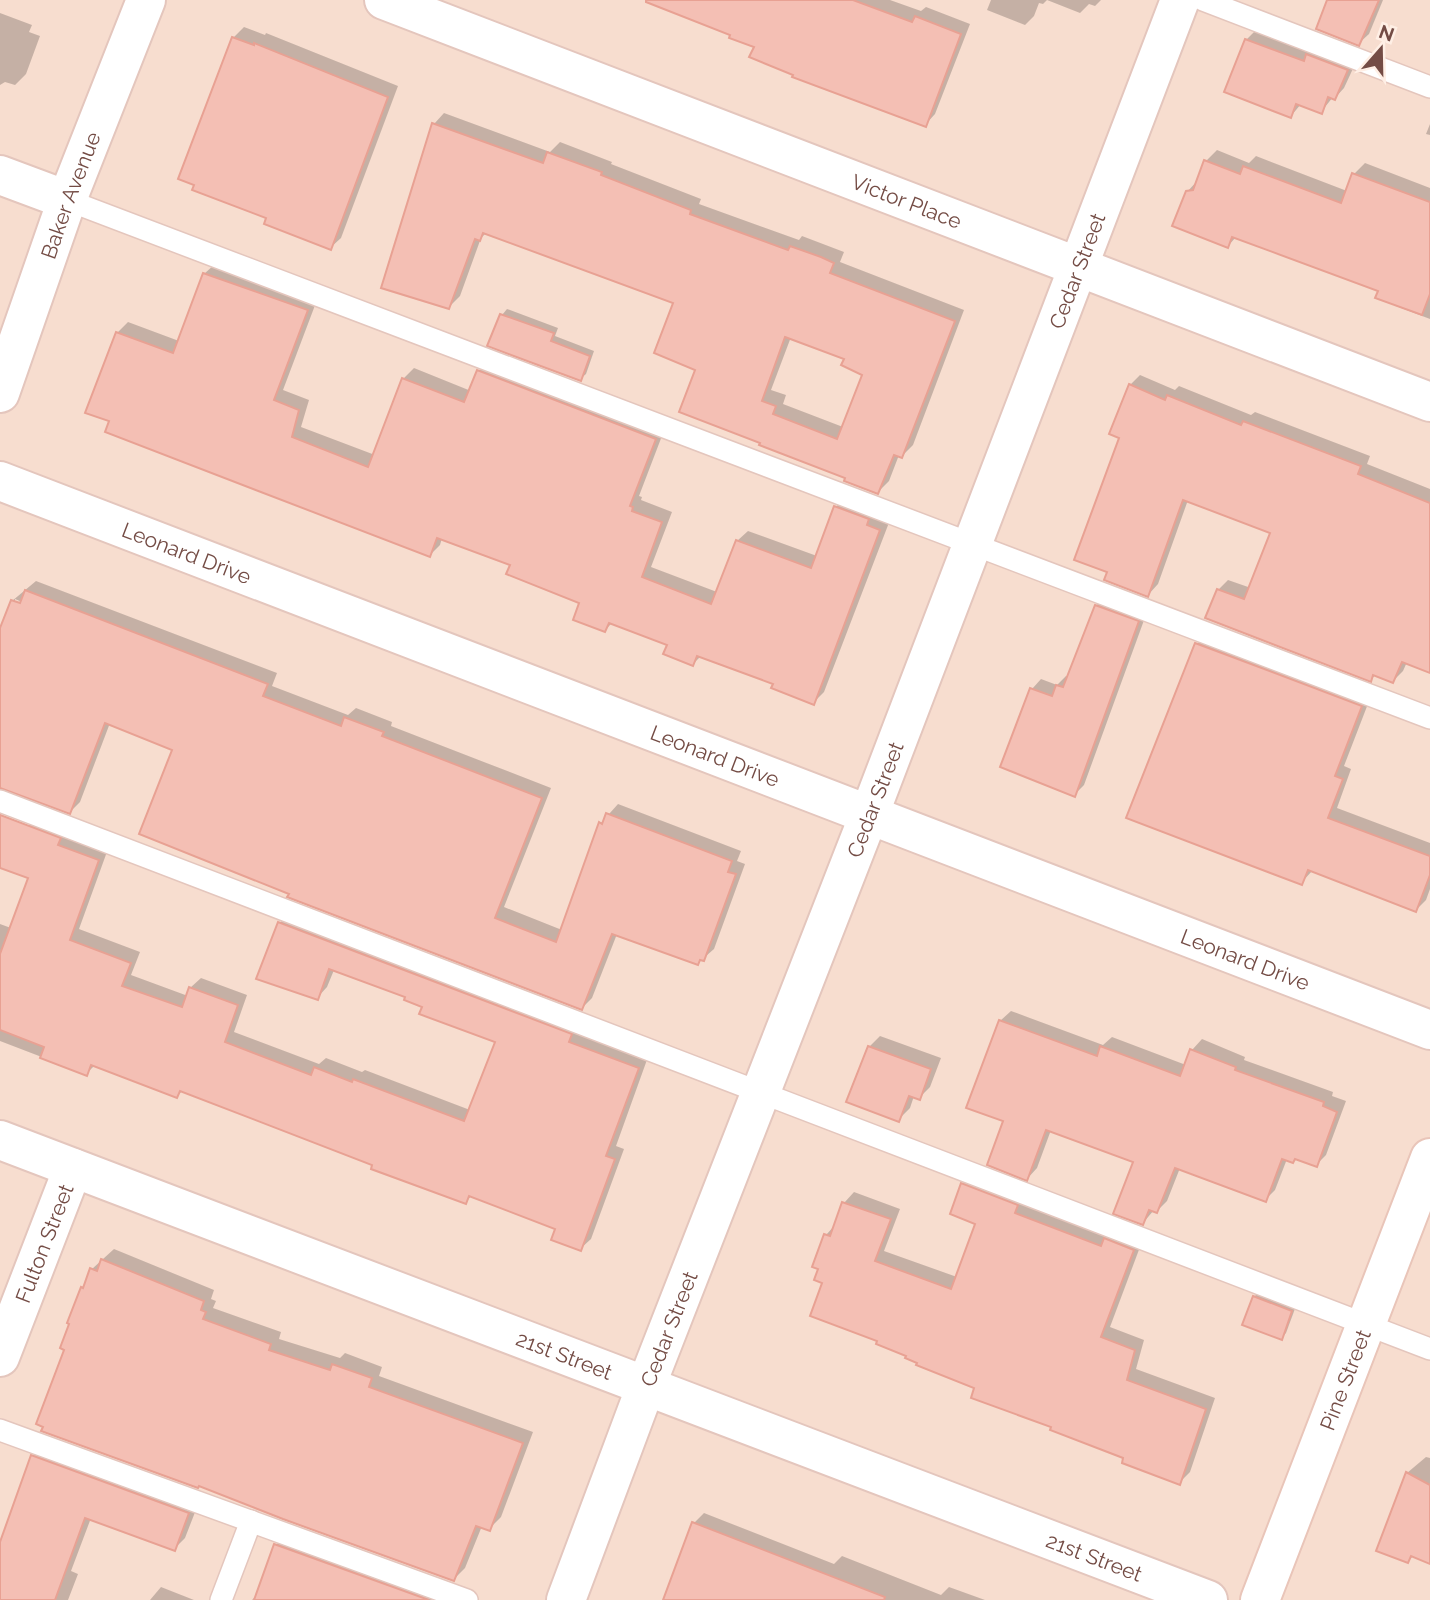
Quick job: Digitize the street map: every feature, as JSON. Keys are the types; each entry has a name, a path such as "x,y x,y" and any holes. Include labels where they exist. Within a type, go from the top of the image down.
{"street":[{"name":"Baker Avenue","path":"0,393 66,200 146,0"},
{"name":"Victor Place","path":"384,0 1430,402"},
{"name":"Cedar Street","path":"566,1600 1180,0"},
{"path":"0,175 66,200"},
{"name":"Leonard Drive","path":"0,481 1430,1030"},
{"name":"21st Street","path":"0,1140 1208,1600"},
{"name":"Pine Street","path":"1260,1600 1430,1158"},
{"name":"Fulton Street","path":"0,1357 73,1168"}],"lane":[{"path":"1203,0 1430,87"},
{"path":"66,200 1430,718"},
{"path":"0,801 1430,1349"},
{"path":"0,1430 467,1600"},
{"path":"221,1600 251,1521"}],"shaded area":[{"path":"0,0 1430,0 1430,1600 0,1600"}],"building":[{"path":"646,0 853,0 912,22 915,16 961,34 926,127 792,77 793,75 749,57 754,47"},
{"path":"1327,0 1379,0 1359,46 1316,29"},
{"path":"232,37 254,43 388,97 331,250 264,224 266,218 192,190 194,185 178,179"},
{"path":"1245,39 1304,61 1306,54 1348,70 1335,100 1328,97 1322,114 1296,104 1291,118 1224,92"},
{"path":"432,123 543,163 547,152 602,172 601,175 691,210 690,214 788,250 790,246 821,257 834,263 830,273 955,321 902,458 894,455 878,494 844,481 845,478 679,412 695,370 654,353 673,303 483,233 480,241 475,239 449,309 381,288","holes":["785,337 844,359 841,365 862,375 837,439 773,414 776,406 762,401"]},
{"path":"1204,160 1240,174 1243,166 1341,203 1352,173 1430,202 1430,294 1422,315 1375,298 1378,291 1232,237 1228,248 1172,226 1186,191 1193,190"},
{"path":"203,273 308,310 274,400 299,410 292,437 368,467 402,378 464,402 477,370 656,439 630,506 633,507 632,511 662,522 642,577 711,604 736,540 811,568 834,506 869,519 867,525 880,530 814,705 771,688 773,684 697,656 693,666 663,654 667,645 609,623 605,632 573,620 579,603 506,574 510,565 437,538 430,557 105,432 109,421 85,413 116,332 173,353"},
{"path":"500,314 554,333 551,341 590,356 581,381 487,346"},
{"path":"1129,384 1165,400 1167,395 1241,425 1243,421 1361,466 1358,474 1430,503 1430,673 1402,662 1393,683 1373,675 1371,682 1205,618 1217,589 1244,599 1270,533 1183,500 1148,597 1104,580 1107,572 1074,560 1119,438 1109,434"},
{"path":"25,590 268,684 263,696 341,726 344,717 384,732 382,736 542,798 495,918 556,942 599,822 602,824 606,813 732,861 728,872 736,874 704,961 700,960 698,965 612,934 582,1010 287,897 289,894 139,834 172,750 105,723 70,814 0,788 0,628 11,600 20,603"},
{"path":"1095,605 1139,621 1075,797 1000,767 1030,688 1052,696 1056,685 1063,687"},
{"path":"1195,643 1362,706 1335,776 1343,779 1328,818 1430,856 1430,875 1416,912 1308,870 1302,885 1126,818"},
{"path":"0,815 61,838 58,845 99,860 70,940 131,963 122,986 182,1007 189,987 238,1005 225,1042 311,1075 314,1067 352,1082 353,1079 464,1121 495,1042 419,1014 422,1007 404,1000 405,997 329,969 318,1000 256,979 278,922 572,1034 569,1042 639,1068 606,1156 615,1159 581,1251 551,1240 555,1229 469,1196 466,1204 371,1169 372,1165 180,1091 177,1098 91,1065 87,1076 40,1058 44,1047 0,1030 0,954 28,878 0,868"},
{"path":"999,1020 1097,1056 1100,1046 1180,1076 1190,1049 1236,1067 1235,1070 1324,1102 1323,1106 1337,1112 1317,1167 1295,1159 1293,1163 1282,1159 1266,1202 1175,1168 1157,1213 1149,1210 1143,1225 1113,1214 1133,1162 1046,1130 1027,1181 987,1165 1003,1121 966,1108"},
{"path":"868,1046 931,1069 920,1100 909,1096 899,1122 846,1102"},
{"path":"961,1183 1018,1205 1015,1213 1101,1246 1104,1238 1134,1250 1101,1337 1135,1350 1127,1380 1206,1409 1180,1485 1122,1463 1123,1458 1050,1430 1051,1427 971,1398 974,1388 916,1365 917,1363 905,1358 906,1356 876,1344 877,1341 810,1316 822,1283 814,1280 818,1269 812,1267 824,1234 830,1236 842,1202 891,1219 875,1261 951,1289 975,1224 950,1214"},
{"path":"101,1259 204,1301 201,1310 206,1312 203,1319 271,1344 269,1350 330,1370 332,1364 372,1378 369,1387 523,1443 490,1531 476,1526 454,1581 199,1486 198,1488 41,1431 43,1427 36,1424 64,1350 60,1348 69,1324 67,1323 90,1268 97,1271"},
{"path":"1253,1296 1292,1311 1282,1340 1242,1325"},
{"path":"31,1455 189,1513 175,1551 85,1518 55,1600 0,1600 0,1542"},
{"path":"1406,1472 1430,1485 1430,1564 1411,1556 1408,1563 1376,1551"},
{"path":"692,1522 885,1597 884,1600 663,1600"},
{"path":"274,1544 429,1600 254,1600"}]}
